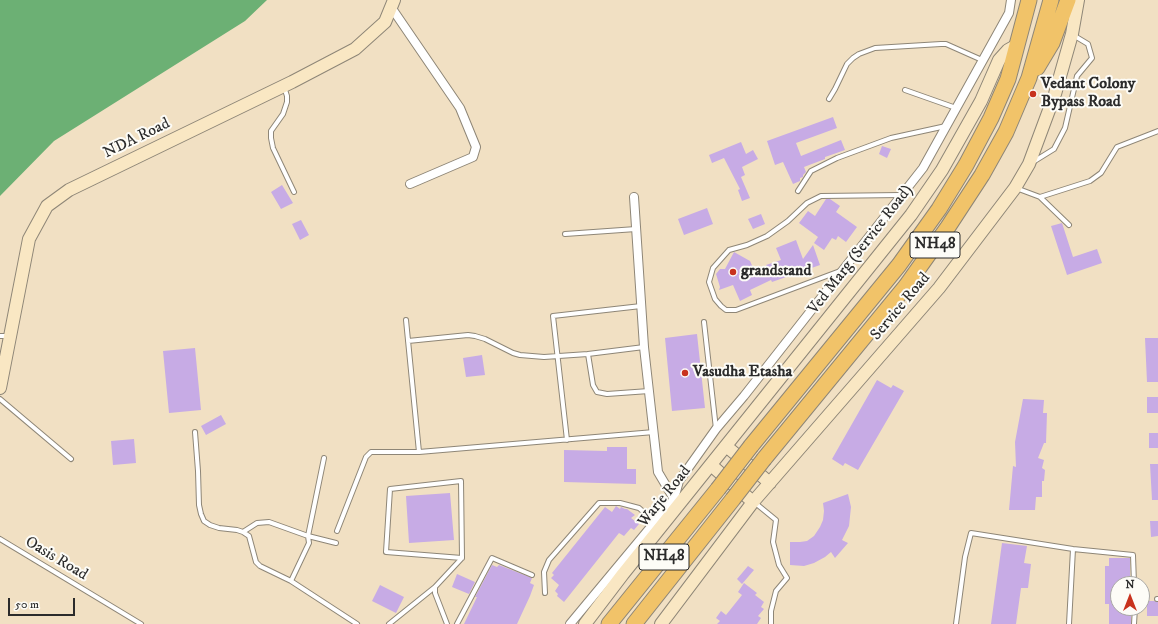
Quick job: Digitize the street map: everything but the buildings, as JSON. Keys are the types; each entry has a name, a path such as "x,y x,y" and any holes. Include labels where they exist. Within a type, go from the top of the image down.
{"highway":[{"name":"NH48","path":"609,624 751,446 899,265 939,209 966,165 991,118 1008,79 1029,0"},
{"name":"NH48","path":"634,624 764,459 906,286 948,227 982,175 1006,132 1029,78 1051,0"},
{"path":"1029,78 1052,43 1068,0"}],"street":[{"path":"570,624 655,522 676,504 679,481 716,429 744,396 923,168 1009,13 1011,0"},
{"name":"Service Road","path":"753,502 939,288 1015,188 1029,164 1054,94 1072,34 1078,0"},
{"path":"393,4 460,108 476,147 473,157 410,184"},
{"name":"NDA Road","path":"0,388 5,336 29,239 47,206 69,190 283,87 355,49 385,22 393,4"},
{"name":"Ved Marg (Service Road)","path":"711,465 911,215 942,170 981,101 999,60 1008,50 1017,45"},
{"path":"634,197 644,347 658,472 676,504"},
{"path":"726,446 770,483"},
{"path":"661,624 753,502 711,465"},
{"name":"Warje Road","path":"585,624 676,504 711,465"}],"lane":[{"path":"1029,164 1054,149 1065,128 1077,76 1092,58 1088,44 1072,34"},
{"path":"829,99 838,85 847,64 852,58 875,48 946,44 982,60"},
{"path":"283,87 287,96 287,102 283,114 271,131 270,138 273,148 294,192"},
{"path":"905,90 957,108"},
{"path":"798,191 811,171 837,158 891,138 946,126"},
{"path":"1040,197 1090,181 1101,173 1117,147 1158,131"},
{"path":"1015,188 1040,197 1069,225"},
{"path":"842,270 736,310 726,310 721,306 715,299 709,282 714,268 729,250 747,245 767,236 788,221 807,203 821,196 901,195"},
{"path":"565,234 636,229"},
{"path":"567,440 553,316 641,306"},
{"path":"406,320 419,452"},
{"path":"704,322 716,429"},
{"path":"408,341 468,335 484,338 520,356 588,354 644,347"},
{"path":"588,354 593,385 597,392 607,394 649,391"},
{"path":"0,399 71,459"},
{"path":"195,432 201,514 204,520 210,525 219,528 237,530 249,536 254,556 258,564 291,581 356,624"},
{"path":"337,531 366,457 371,452 419,452 654,432"},
{"path":"291,581 309,543 308,536 324,458"},
{"path":"389,624 435,587 462,558 461,481 390,489 386,552 462,558"},
{"path":"753,502 776,520 773,542 778,564 787,578 776,591 771,611 771,624"},
{"path":"545,593 544,572 549,560 600,504 620,503 640,508 655,522"},
{"path":"243,532 257,523 269,522 308,536 336,543"},
{"path":"956,624 965,557 971,533 1072,549 1133,555 1134,576"},
{"name":"Oasis Road","path":"0,539 140,624"},
{"path":"1069,624 1072,549"},
{"path":"457,624 492,558 532,575"},
{"path":"435,587 435,593 447,624"}],"green space":[{"path":"0,0 267,0 245,21 54,141 0,196"}],"place":[{"name":"Vedant Colony Bypass Road","path":"1033,94"},
{"name":"grandstand","path":"733,272"},
{"name":"Vasudha Etasha","path":"685,373"}]}
